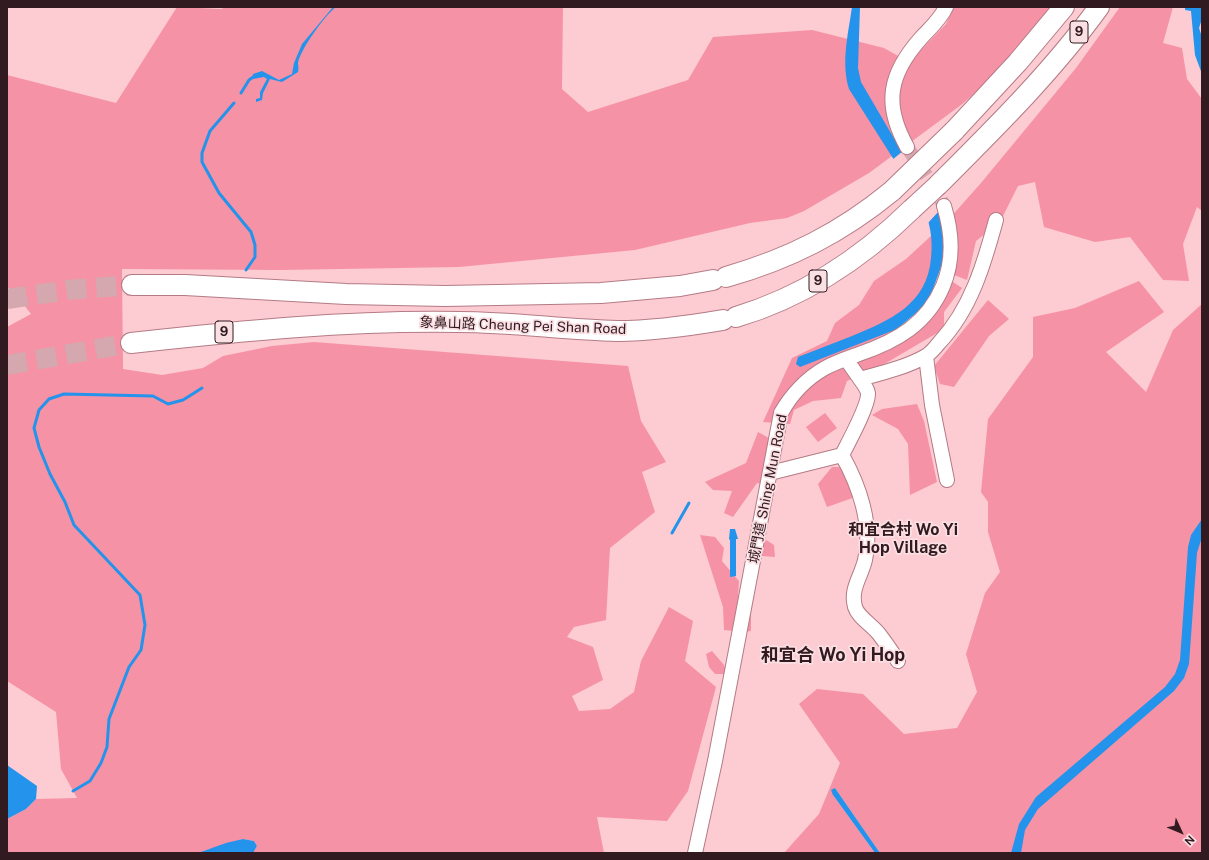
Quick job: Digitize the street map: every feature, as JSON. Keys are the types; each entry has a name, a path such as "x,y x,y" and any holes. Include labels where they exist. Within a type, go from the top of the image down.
{"highway":[{"name":"象鼻山路 Cheung Pei Shan Road","path":"132,285 185,285 346,294 445,296 601,293 674,287 719,279 765,265 790,255 842,228 875,205 897,186 954,130 1013,68 1064,7"},
{"name":"象鼻山路 Cheung Pei Shan Road","path":"131,343 229,332 363,322 496,322 619,331 690,326 729,318 770,305 809,286 864,251 891,229 972,151 1059,57 1099,7"}],"street":[{"path":"907,147 899,132 893,113 892,94 896,76 907,54 938,20 946,7"},
{"name":"城門道 Shing Mun Road","path":"695,853 715,761 781,413 792,396 816,374 846,359 880,347 901,336 924,317 936,301 944,282 951,253 950,234 944,206"},
{"path":"860,379 888,371 926,356 945,337 967,303 980,272 996,220"},
{"path":"926,356 932,405 947,480"},
{"path":"770,474 842,455 868,397 866,388 846,359"},
{"path":"842,455 858,489 866,524 866,558 853,591 855,607 879,633 898,661"}],"shaded area":[{"path":"177,7 221,9 226,7 563,7 562,89 588,112 688,80 713,37 812,30 884,48 909,62 946,24 954,7 1052,7 983,86 961,105 869,173 804,211 787,218 750,223 635,250 459,267 280,270 122,269 123,369 162,375 203,368 223,356 272,346 314,342 628,366 641,421 666,462 642,472 655,512 610,548 606,620 574,627 567,637 593,647 603,680 572,696 579,711 610,709 634,692 641,661 669,607 693,621 685,661 716,687 688,791 667,821 597,817 604,853 253,853 257,846 254,841 243,839 198,853 7,853 7,819 26,809 36,799 77,798 61,769 56,712 7,681 7,327 31,314 14,292 7,287 7,75 116,103"},
{"path":"1120,7 1173,7 1163,43 1182,48 1187,79 1202,99 1202,211 1197,207 1183,244 1189,281 1163,280 1130,237 1095,242 1044,227 1035,182 1018,186 1000,222 976,241 967,280 954,275 940,262 916,312 887,336 839,353 843,369 901,344 950,280 962,288 944,312 944,329 886,363 847,381 841,398 813,401 794,410 790,424 763,422 792,358 827,341 835,323 859,305 874,281 906,259 932,235 933,237 981,183 1076,68"},
{"path":"1139,281 1164,312 1106,352 1146,392 1173,330 1202,304 1202,853 880,853 835,788 833,795 875,853 784,853 819,814 840,763 799,704 817,689 863,694 904,734 957,728 977,692 966,654 985,593 1000,572 988,532 988,502 981,492 988,419 1033,357 1033,317 1075,308"},
{"path":"988,300 1009,319 989,336 954,387 940,384 934,366"},
{"path":"917,404 924,421 937,482 910,495 908,444 898,429 872,415 882,409"},
{"path":"825,413 837,428 818,442 806,427"},
{"path":"758,432 774,441 763,484 757,483 733,517 724,513 732,491 713,490 705,482 746,463"},
{"path":"832,467 856,467 861,495 827,507 818,484"},
{"path":"700,535 715,537 724,548 722,561 739,581 737,613 751,614 751,631 744,632 724,630 723,607"},
{"path":"766,540 774,545 775,557 762,556 750,547"},
{"path":"712,651 724,665 727,674 715,674 709,667 706,654"}],"water":[{"path":"333,7 336,7 320,25 303,50 298,63 298,72 282,82 270,79 263,93 262,100 256,102 256,99 260,98 260,92 267,79 264,77 253,79 253,74 262,71 279,80 292,74 294,63 302,44"},
{"path":"852,7 860,7 858,68 861,82 902,152 932,197 942,224 944,248 942,264 932,292 922,308 897,329 800,367 796,364 798,357 880,324 904,309 922,288 928,274 931,258 932,244 930,230 922,204 849,89 845,59"},
{"path":"1185,7 1202,7 1202,19 1199,28 1202,37 1202,74 1195,55 1191,11 1185,10"},
{"path":"1202,519 1202,537 1197,553 1189,664 1184,678 1174,691 1038,809 1025,830 1021,853 1011,853 1019,824 1036,797 1165,687 1175,674 1180,660 1188,547 1191,535"},
{"path":"730,529 735,529 738,539 736,539 736,576 730,577 729,539"},
{"path":"7,765 37,786 36,799 26,809 7,819"},
{"path":"835,788 880,853 875,853 833,795 831,790"},
{"path":"243,839 254,841 257,846 253,853 198,853 226,843"}],"pier":[{"path":"903,151 933,196 939,211 928,223 921,205 892,160"}],"waterway":[{"path":"241,93 249,80 256,75"},
{"path":"234,103 210,131 202,153 202,162 219,193 251,232 255,245 255,257 246,270"},
{"path":"73,791 90,781 101,763 107,747 109,719 129,667 141,650 145,625 140,595 74,525 65,502 50,474 39,447 34,428 39,410 49,399 64,394 153,396 168,404 183,400 202,388"},
{"path":"672,533 689,503"}],"tunnel":[{"path":"907,147 936,190 944,206"},
{"path":"7,299 67,290 132,285"},
{"path":"7,365 131,343"}],"district":[{"name":"和宜合村 Wo Yi Hop Village","path":"903,539"},
{"name":"和宜合 Wo Yi Hop","path":"833,655"}]}
